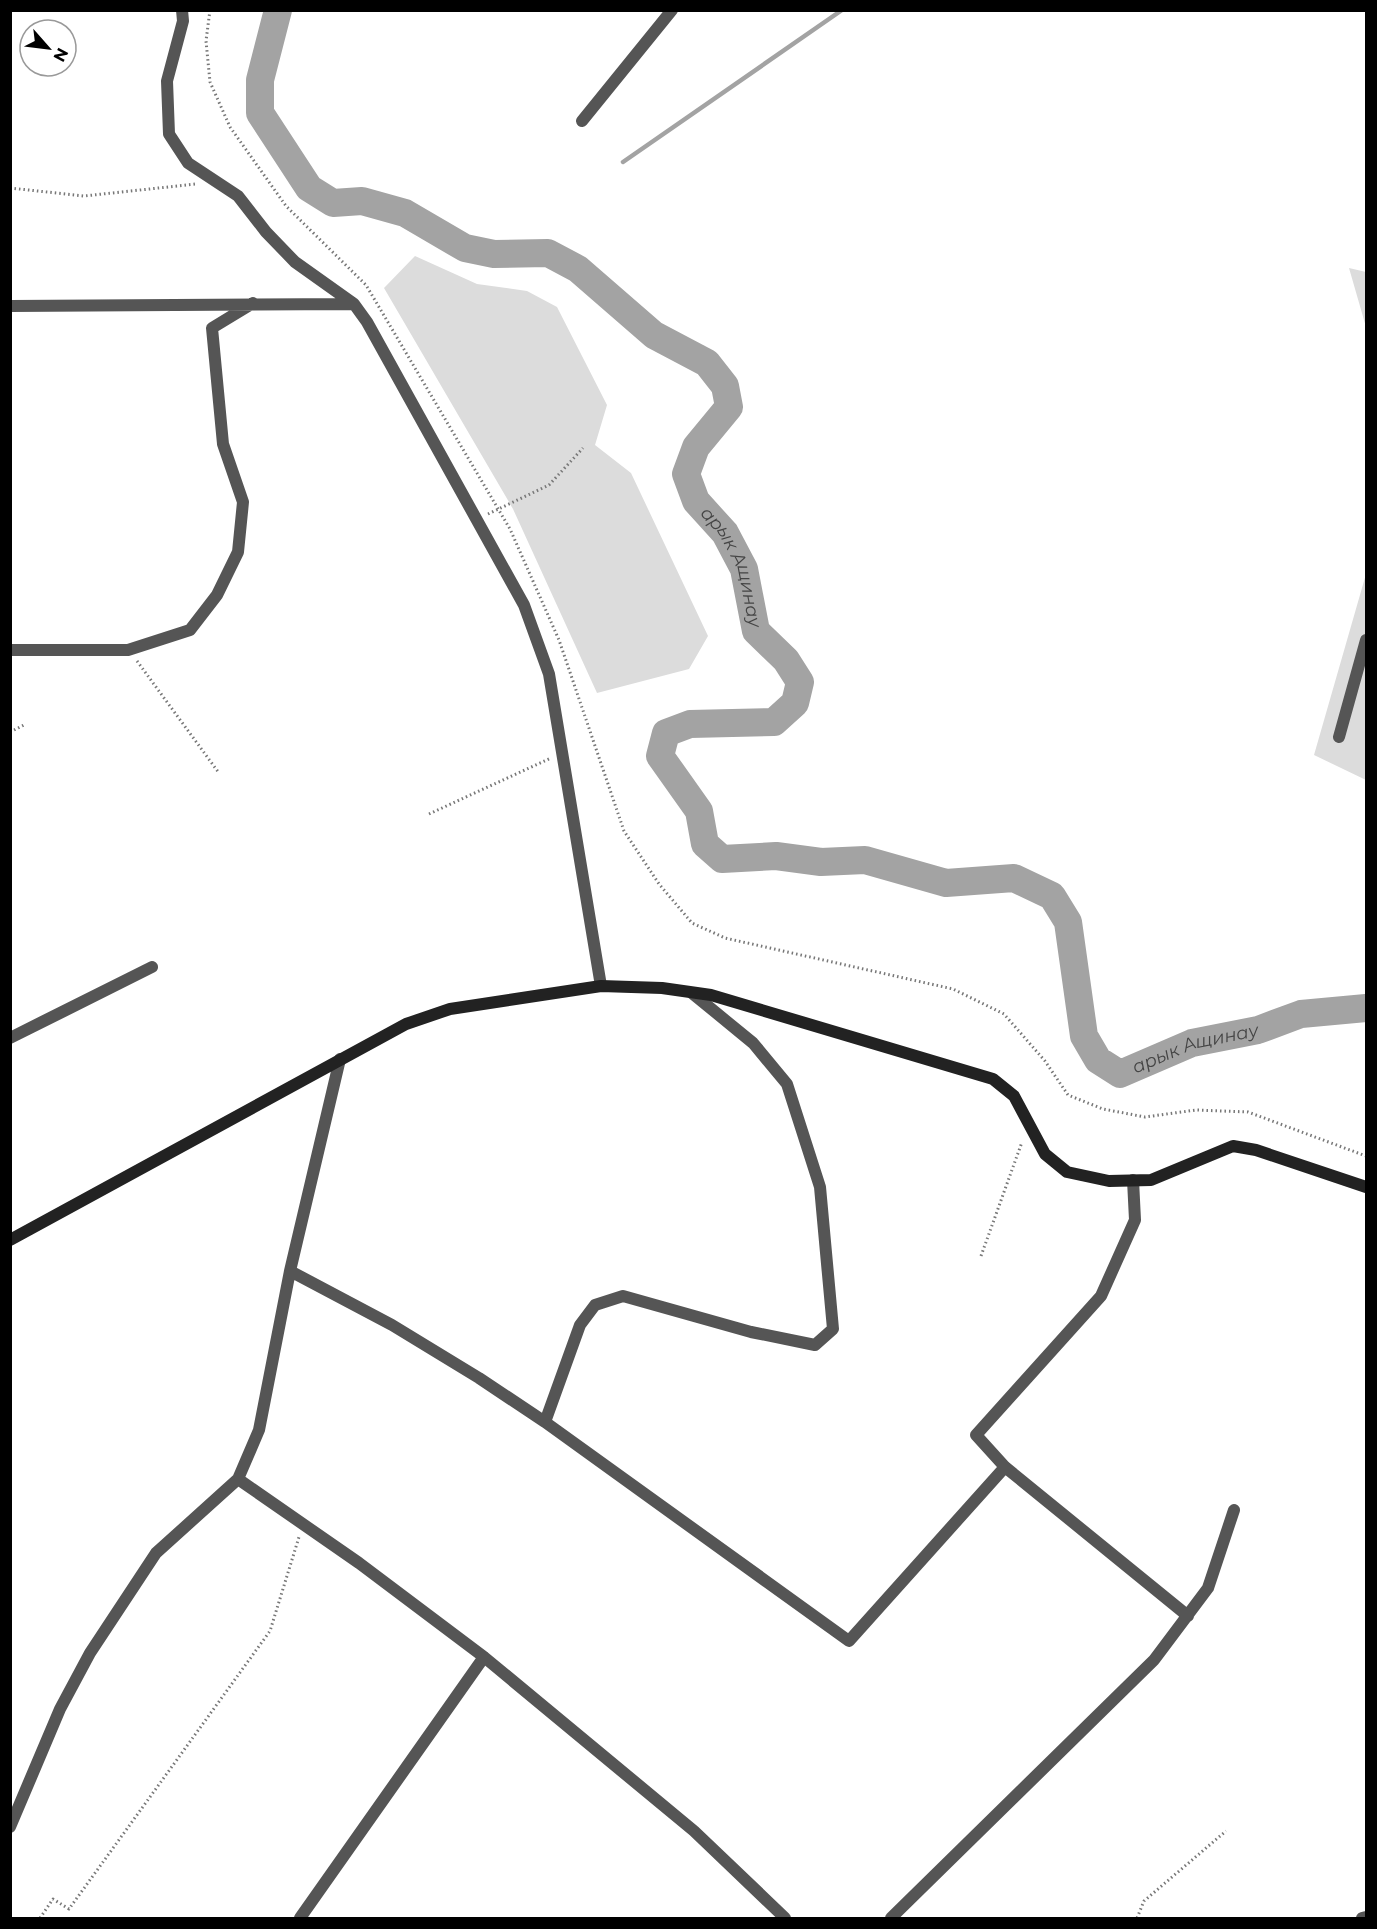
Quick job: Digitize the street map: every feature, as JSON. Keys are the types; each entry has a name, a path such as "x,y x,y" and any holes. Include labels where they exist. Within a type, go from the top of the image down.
{"main road":[{"path":"10,1240 406,1023 450,1008 601,986 662,988 711,995 993,1079 1014,1096 1045,1154 1067,1172 1109,1181 1150,1180 1233,1146 1256,1150 1366,1187"}],"street":[{"path":"182,10 183,21 167,81 169,134 188,163 238,196 266,232 295,262 354,304 367,322 478,520 528,615 549,674 601,986"},
{"path":"582,121 672,10"},
{"path":"10,650 128,650 190,630 217,595 238,552 243,502 223,444 212,328 253,303"},
{"path":"10,306 354,304"},
{"path":"1339,737 1366,640"},
{"path":"10,1038 152,967"},
{"path":"545,1422 580,1325 595,1305 623,1296 751,1332 814,1345 834,1329 820,1187 787,1084 753,1042 692,993"},
{"path":"10,1827 60,1710 90,1653 156,1553 238,1479 259,1430 290,1271 340,1059"},
{"path":"1133,1180 1135,1220 1101,1296 976,1435 1005,1467 1188,1616"},
{"path":"290,1271 392,1325 479,1378 545,1422 849,1641 1005,1467"},
{"path":"238,1479 359,1563 484,1657 694,1831 785,1918"},
{"path":"891,1918 1154,1660 1208,1588 1234,1510"},
{"path":"300,1918 484,1657"},
{"path":"1362,1918 1366,1917"}],"path":[{"path":"210,10 206,41 210,82 230,127 286,207 366,285 510,528 559,640 624,831 659,884 692,923 725,938 953,989 1004,1014 1045,1061 1068,1095 1103,1109 1146,1117 1196,1110 1248,1112 1366,1156"},
{"path":"10,188 84,196 216,182"},
{"path":"478,520 549,485 583,448"},
{"path":"128,650 219,773"},
{"path":"10,732 24,725"},
{"path":"429,814 563,752"},
{"path":"981,1256 1029,1124"},
{"path":"40,1918 53,1899 69,1909 270,1631 303,1524"},
{"path":"1137,1918 1144,1901 1226,1831"}],"shaded area":[{"path":"415,256 477,284 527,291 557,307 607,405 595,445 631,473 708,636 689,669 597,693 513,509 384,288"},
{"path":"1349,268 1366,272 1366,327"},
{"path":"1366,574 1366,780 1314,755"}],"waterway":[{"name":"арык Ащинау","path":"278,10 260,80 260,113 309,188 333,203 362,201 405,213 465,248 494,254 548,253 578,269 654,335 707,363 725,386 729,407 696,447 686,474 696,501 725,533 744,569 756,631 786,660 800,682 795,703 774,722 690,724 666,733 660,756 699,811 705,844 722,859 776,856 821,862 865,860 946,883 1014,878 1052,896 1068,922 1084,1036 1098,1060 1120,1074 1192,1043 1258,1030 1301,1014 1366,1008"},
{"path":"623,162 842,10"}]}
